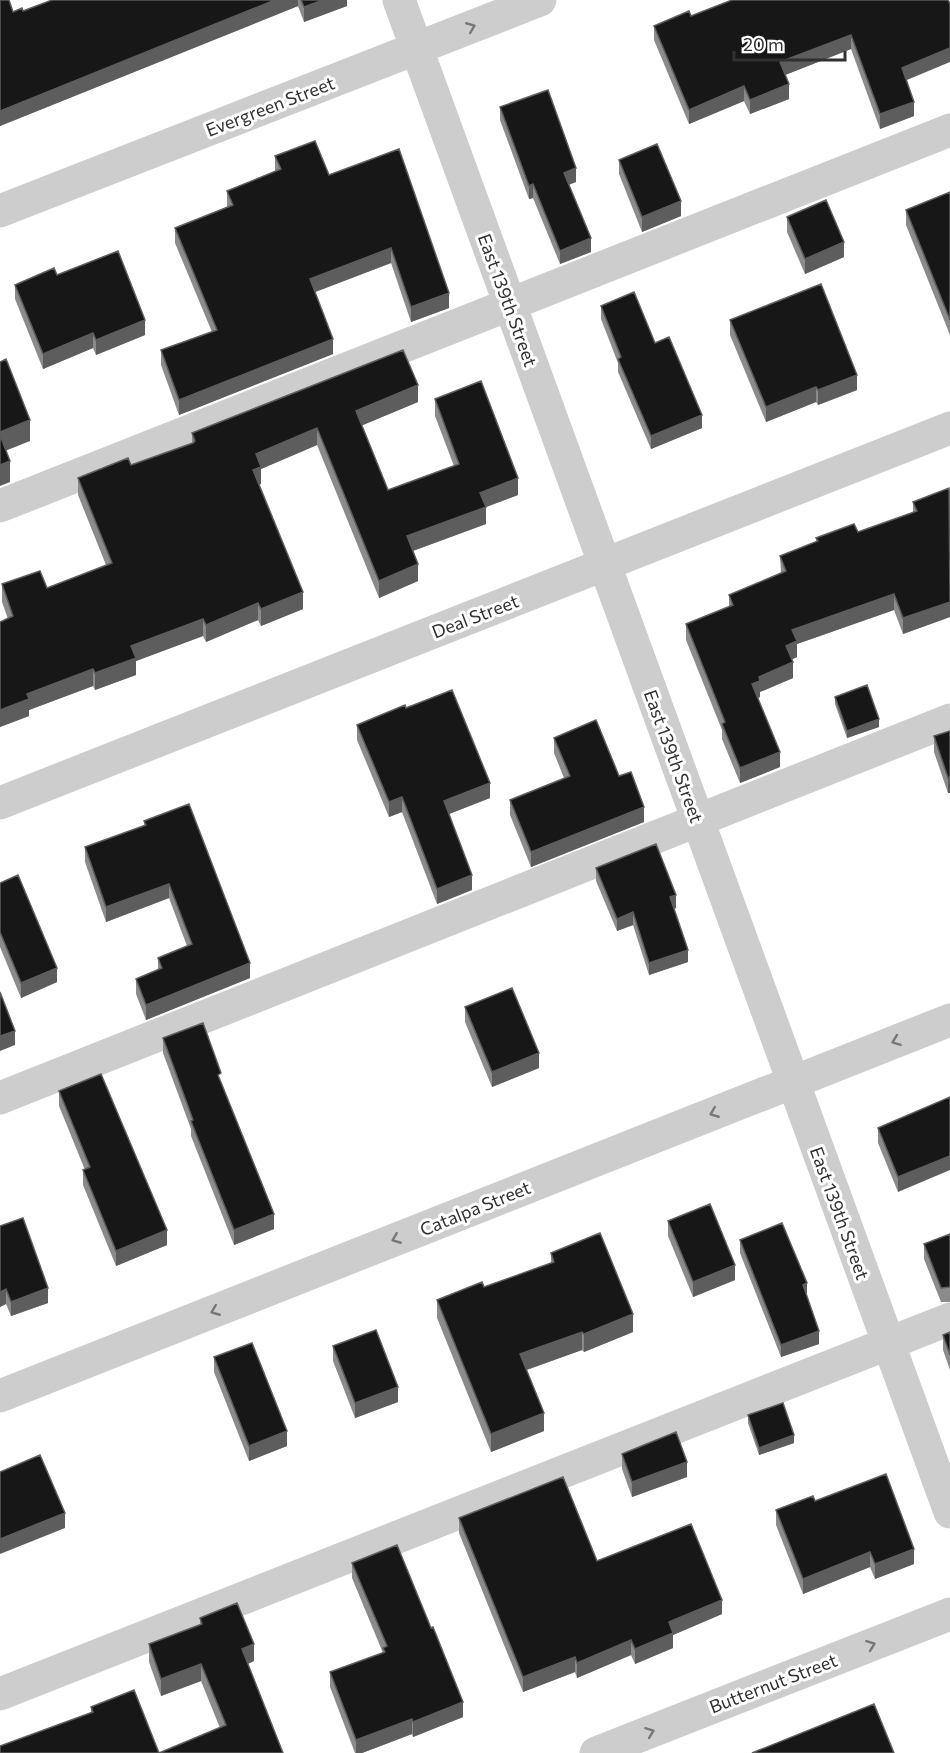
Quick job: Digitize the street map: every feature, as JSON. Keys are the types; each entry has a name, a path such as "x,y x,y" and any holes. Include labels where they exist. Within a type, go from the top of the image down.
{"street":[{"name":"East 139th Street","path":"399,0 950,1512"},
{"name":"Evergreen Street","path":"0,211 540,0"},
{"path":"0,506 950,130"},
{"name":"Deal Street","path":"0,803 950,428"},
{"path":"0,1098 950,720"},
{"name":"Catalpa Street","path":"0,1396 950,1020"},
{"path":"0,1694 950,1319"},
{"name":"Butternut Street","path":"596,1753 950,1614"}],"building":[{"path":"0,0 9,0 13,12 22,8 23,11 52,0 275,0 0,111"},
{"path":"301,0 323,0 304,7"},
{"path":"732,0 948,0 950,4 950,48 902,68 914,102 880,114 851,35 780,62 789,84 750,100 744,86 689,110 654,26 689,11 691,16"},
{"path":"548,90 576,168 564,173 591,238 560,251 533,184 529,186 500,107"},
{"path":"315,141 329,175 399,149 449,293 411,307 391,248 310,279 333,339 179,400 161,350 217,330 175,228 233,205 227,191 281,169 275,156"},
{"path":"657,144 681,201 642,217 619,160"},
{"path":"950,192 950,320 906,210"},
{"path":"826,200 844,242 805,259 787,217"},
{"path":"118,251 145,320 96,340 93,333 43,354 15,285 54,268 57,275"},
{"path":"821,284 857,375 818,390 816,387 766,407 730,320"},
{"path":"634,292 655,343 669,337 702,415 651,436 618,359 621,357 601,306"},
{"path":"403,350 418,385 356,411 388,490 459,464 435,399 481,381 518,478 480,493 486,507 407,536 418,564 379,581 317,428 256,454 261,467 253,470 303,592 261,609 258,603 206,625 203,619 131,646 136,658 95,673 93,669 27,694 29,699 0,710 0,622 13,616 2,584 40,571 47,588 112,563 78,478 128,458 131,465 193,443 195,441 192,433"},
{"path":"6,359 30,420 0,432 0,362"},
{"path":"0,435 10,461 0,465"},
{"path":"949,488 950,602 903,618 894,594 792,630 797,641 786,646 793,662 759,677 760,681 752,684 780,752 740,768 722,724 725,722 686,624 733,605 729,595 786,571 780,556 818,541 816,538 854,524 858,532 917,511 913,502"},
{"path":"867,685 879,719 847,731 835,697"},
{"path":"452,690 490,783 444,801 472,875 437,889 402,797 389,802 357,725 405,705 406,708"},
{"path":"596,720 619,776 631,772 644,807 531,852 510,800 570,776 554,738"},
{"path":"950,731 950,777 948,778 934,736"},
{"path":"189,804 250,963 146,1005 136,979 162,968 158,958 192,944 169,884 106,907 85,847 146,825 144,821"},
{"path":"656,844 676,895 670,897 688,950 649,963 633,912 617,919 596,868"},
{"path":"18,875 57,968 21,983 0,932 0,883"},
{"path":"512,988 539,1053 492,1072 465,1007"},
{"path":"0,992 15,1031 0,1036"},
{"path":"203,1023 221,1073 218,1075 274,1214 234,1230 191,1121 193,1120 163,1038"},
{"path":"101,1074 167,1230 116,1251 83,1170 90,1167 59,1091"},
{"path":"950,1097 950,1156 898,1177 878,1128"},
{"path":"710,1204 735,1265 693,1282 668,1221"},
{"path":"23,1218 48,1288 11,1302 6,1289 0,1292 0,1226"},
{"path":"782,1223 807,1283 803,1285 819,1331 781,1345 740,1240"},
{"path":"600,1233 633,1314 584,1334 582,1332 520,1354 544,1413 491,1434 437,1300 482,1282 484,1287 554,1262 551,1253"},
{"path":"950,1234 950,1287 941,1288 924,1244"},
{"path":"376,1330 398,1387 355,1403 333,1346"},
{"path":"950,1332 950,1355 943,1335"},
{"path":"252,1343 287,1431 249,1446 214,1357"},
{"path":"783,1403 794,1435 759,1448 748,1415"},
{"path":"676,1432 687,1462 632,1482 622,1454"},
{"path":"40,1455 65,1513 0,1539 0,1472"},
{"path":"886,1474 914,1549 875,1564 870,1552 803,1579 776,1510 813,1496 815,1501"},
{"path":"563,1477 597,1561 691,1524 722,1600 669,1622 673,1633 635,1649 631,1640 577,1663 575,1657 523,1677 459,1518"},
{"path":"397,1545 463,1702 413,1722 412,1719 356,1740 330,1672 385,1652 383,1648 387,1646 352,1563"},
{"path":"237,1603 254,1644 242,1649 283,1753 159,1753 226,1725 201,1664 161,1679 149,1644 202,1624 200,1618"},
{"path":"134,1690 159,1753 0,1753 0,1746 93,1712 91,1707"},
{"path":"874,1704 894,1753 752,1753"}]}
